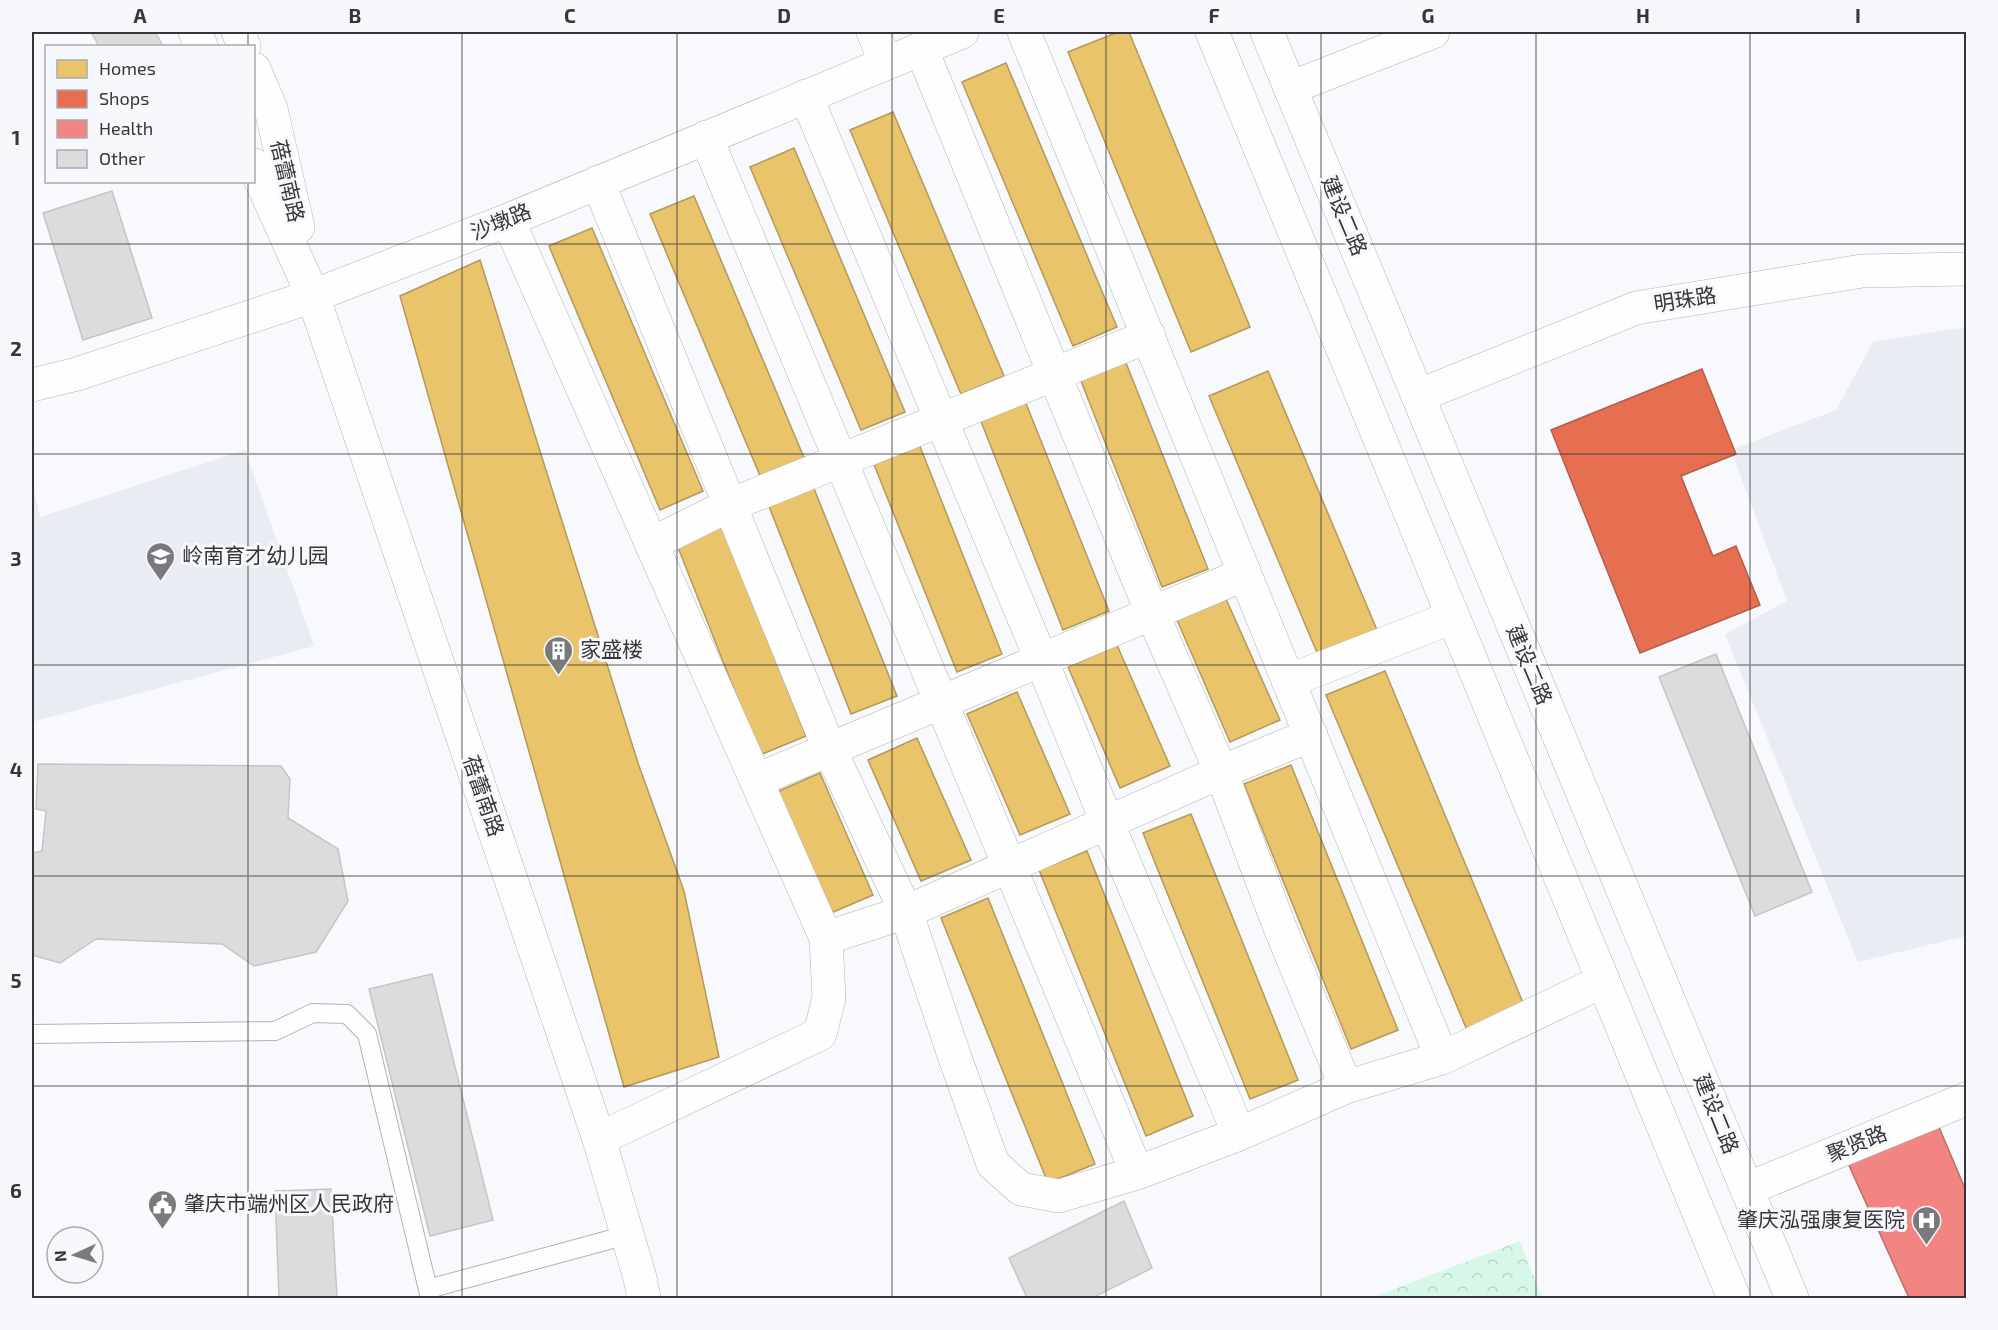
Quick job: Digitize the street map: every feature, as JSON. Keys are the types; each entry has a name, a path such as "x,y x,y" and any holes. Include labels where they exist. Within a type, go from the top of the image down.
{"street":[{"path":"873,32 886,63"},
{"name":"沙墩路","path":"32,385 77,374 313,296 508,220 962,32"},
{"path":"1024,32 1442,1058"},
{"path":"1212,32 1734,1299"},
{"name":"建设二路","path":"1267,32 1792,1299"},
{"path":"1290,88 1433,32"},
{"path":"921,48 1152,613 1221,772 1279,925 1346,1088"},
{"name":"蓓蕾南路","path":"255,71 271,109 313,296"},
{"path":"806,96 1239,1134"},
{"path":"706,137 1137,1173"},
{"name":"蓓蕾南路","path":"255,167 313,296 599,1139 640,1278 644,1299"},
{"path":"598,182 829,748 906,912 993,1164 1021,1189 1059,1196 1137,1173 1239,1134 1346,1088 1442,1058 1603,981"},
{"path":"508,220 826,938 829,998 820,1034 599,1139"},
{"name":"明珠路","path":"1418,396 1636,308 1862,271 1966,269"},
{"path":"651,544 730,505 1149,336"},
{"path":"757,780 1245,574"},
{"path":"1288,681 1453,616"},
{"path":"826,938 906,912 1221,772 1311,735"},
{"name":"聚贤路","path":"1747,1189 1966,1099"}],"lane":[{"path":"32,1034 275,1031 313,1013 347,1014 367,1034 429,1294 627,1235"}],"shaded area":[{"path":"1966,327 1966,936 1858,962 1725,634 1787,601 1731,450 1836,410 1873,342"},
{"name":"岭南育才幼儿园","path":"245,450 314,646 32,722 32,481 40,517"}],"green space":[{"path":"1520,1241 1542,1298 1371,1298"}],"building: Homes":[{"path":"1118,32 1129,32 1250,327 1191,352 1068,52"},
{"path":"1006,63 1117,327 1073,346 962,82"},
{"path":"893,112 1004,376 961,394 850,130"},
{"path":"794,148 905,412 861,430 750,167"},
{"path":"694,196 805,460 761,478 650,214"},
{"path":"592,228 703,491 660,510 549,246"},
{"name":"家盛楼","path":"480,260 638,763 684,891 719,1057 624,1087 400,296"},
{"path":"1124,358 1208,569 1162,587 1079,376"},
{"path":"1268,371 1380,637 1321,662 1209,396"},
{"path":"1025,401 1109,611 1063,630 980,419"},
{"path":"919,444 1002,654 957,672 873,462"},
{"path":"813,486 897,696 851,714 768,504"},
{"path":"722,526 806,736 760,755 677,545"},
{"path":"1226,599 1280,720 1230,742 1177,620"},
{"path":"1117,645 1170,766 1120,788 1068,667"},
{"path":"1385,671 1524,1005 1467,1030 1326,695"},
{"path":"1017,692 1070,814 1020,835 967,714"},
{"path":"917,738 971,860 921,881 868,760"},
{"path":"1291,765 1398,1030 1351,1049 1244,784"},
{"path":"820,773 873,895 824,916 770,795"},
{"path":"1191,814 1298,1080 1250,1099 1143,833"},
{"path":"1087,851 1193,1116 1146,1136 1039,870"},
{"path":"988,898 1095,1164 1048,1183 941,918"}],"building: Shops":[{"path":"1702,369 1736,454 1681,476 1713,556 1736,546 1760,605 1640,653 1551,430"}],"building: Health":[{"name":"肇庆泓强康复医院","path":"1936,1120 1966,1191 1966,1298 1909,1298 1846,1159"}],"building: Other":[{"path":"91,32 155,32 162,45 98,45"},
{"path":"112,191 152,318 83,340 43,213"},
{"path":"1716,654 1812,892 1755,916 1659,677"},
{"path":"38,764 281,766 290,779 288,818 338,849 348,901 316,952 254,966 222,944 96,939 60,963 32,955 32,853 42,851 46,811 36,809"},
{"path":"432,974 493,1220 430,1236 369,989"},
{"path":"331,1189 337,1298 279,1298 275,1191"},
{"path":"1124,1201 1152,1268 1092,1298 1027,1298 1009,1258"}],"place":[{"name":"岭南育才幼儿园","path":"161,582"},
{"name":"家盛楼","path":"559,676"},
{"name":"肇庆市端州区人民政府","path":"163,1230"},
{"name":"肇庆泓强康复医院","path":"1926,1246"}]}
